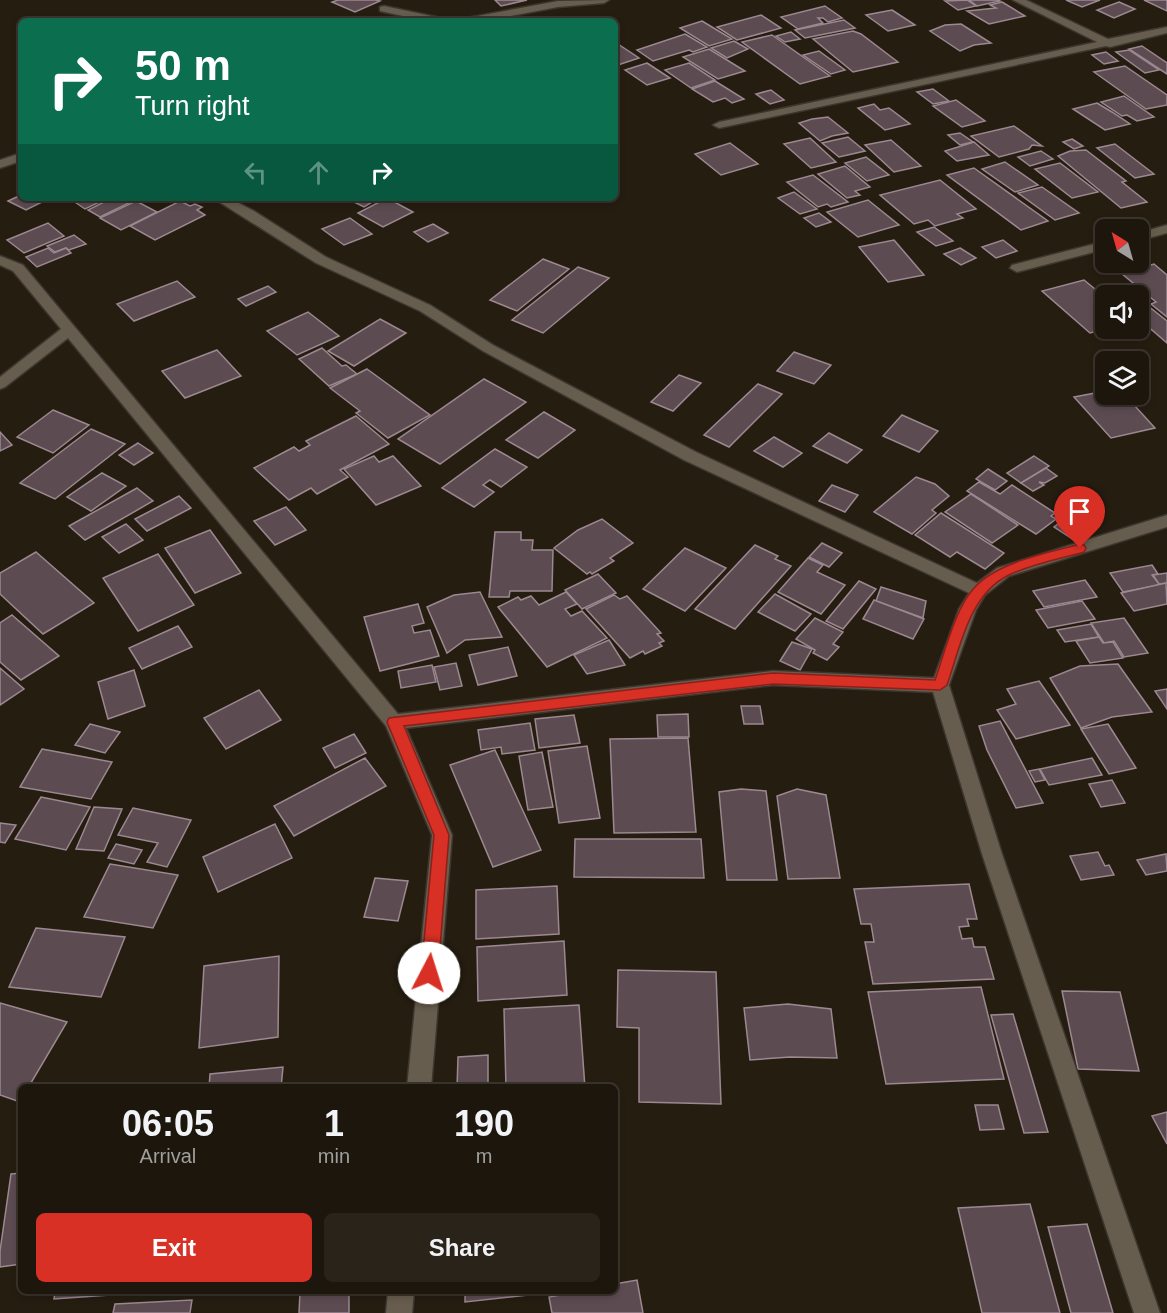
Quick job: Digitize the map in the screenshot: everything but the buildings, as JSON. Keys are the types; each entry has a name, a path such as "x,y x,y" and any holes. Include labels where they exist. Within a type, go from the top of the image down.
{"street":[{"path":"483,18 558,4 604,0"},
{"path":"1018,0 1110,44"},
{"path":"384,9 427,18"},
{"path":"719,125 1110,44 1167,30"},
{"path":"0,164 18,158"},
{"path":"225,201 250,214 321,260 425,308 488,348 690,456 979,591"},
{"path":"1149,234 1167,229"},
{"path":"1017,268 1095,248"},
{"path":"0,260 18,268 394,722 442,835 419,1084"},
{"path":"0,384 70,329"},
{"path":"1147,1313 996,864 940,685 968,609 979,591 1004,572 1167,521"},
{"path":"394,722 773,678 940,685"},
{"path":"399,1313 401,1294"}],"route":[{"path":"429,973 442,835 394,722 773,678 940,685 968,609 979,591 1004,572 1080,548"}]}
